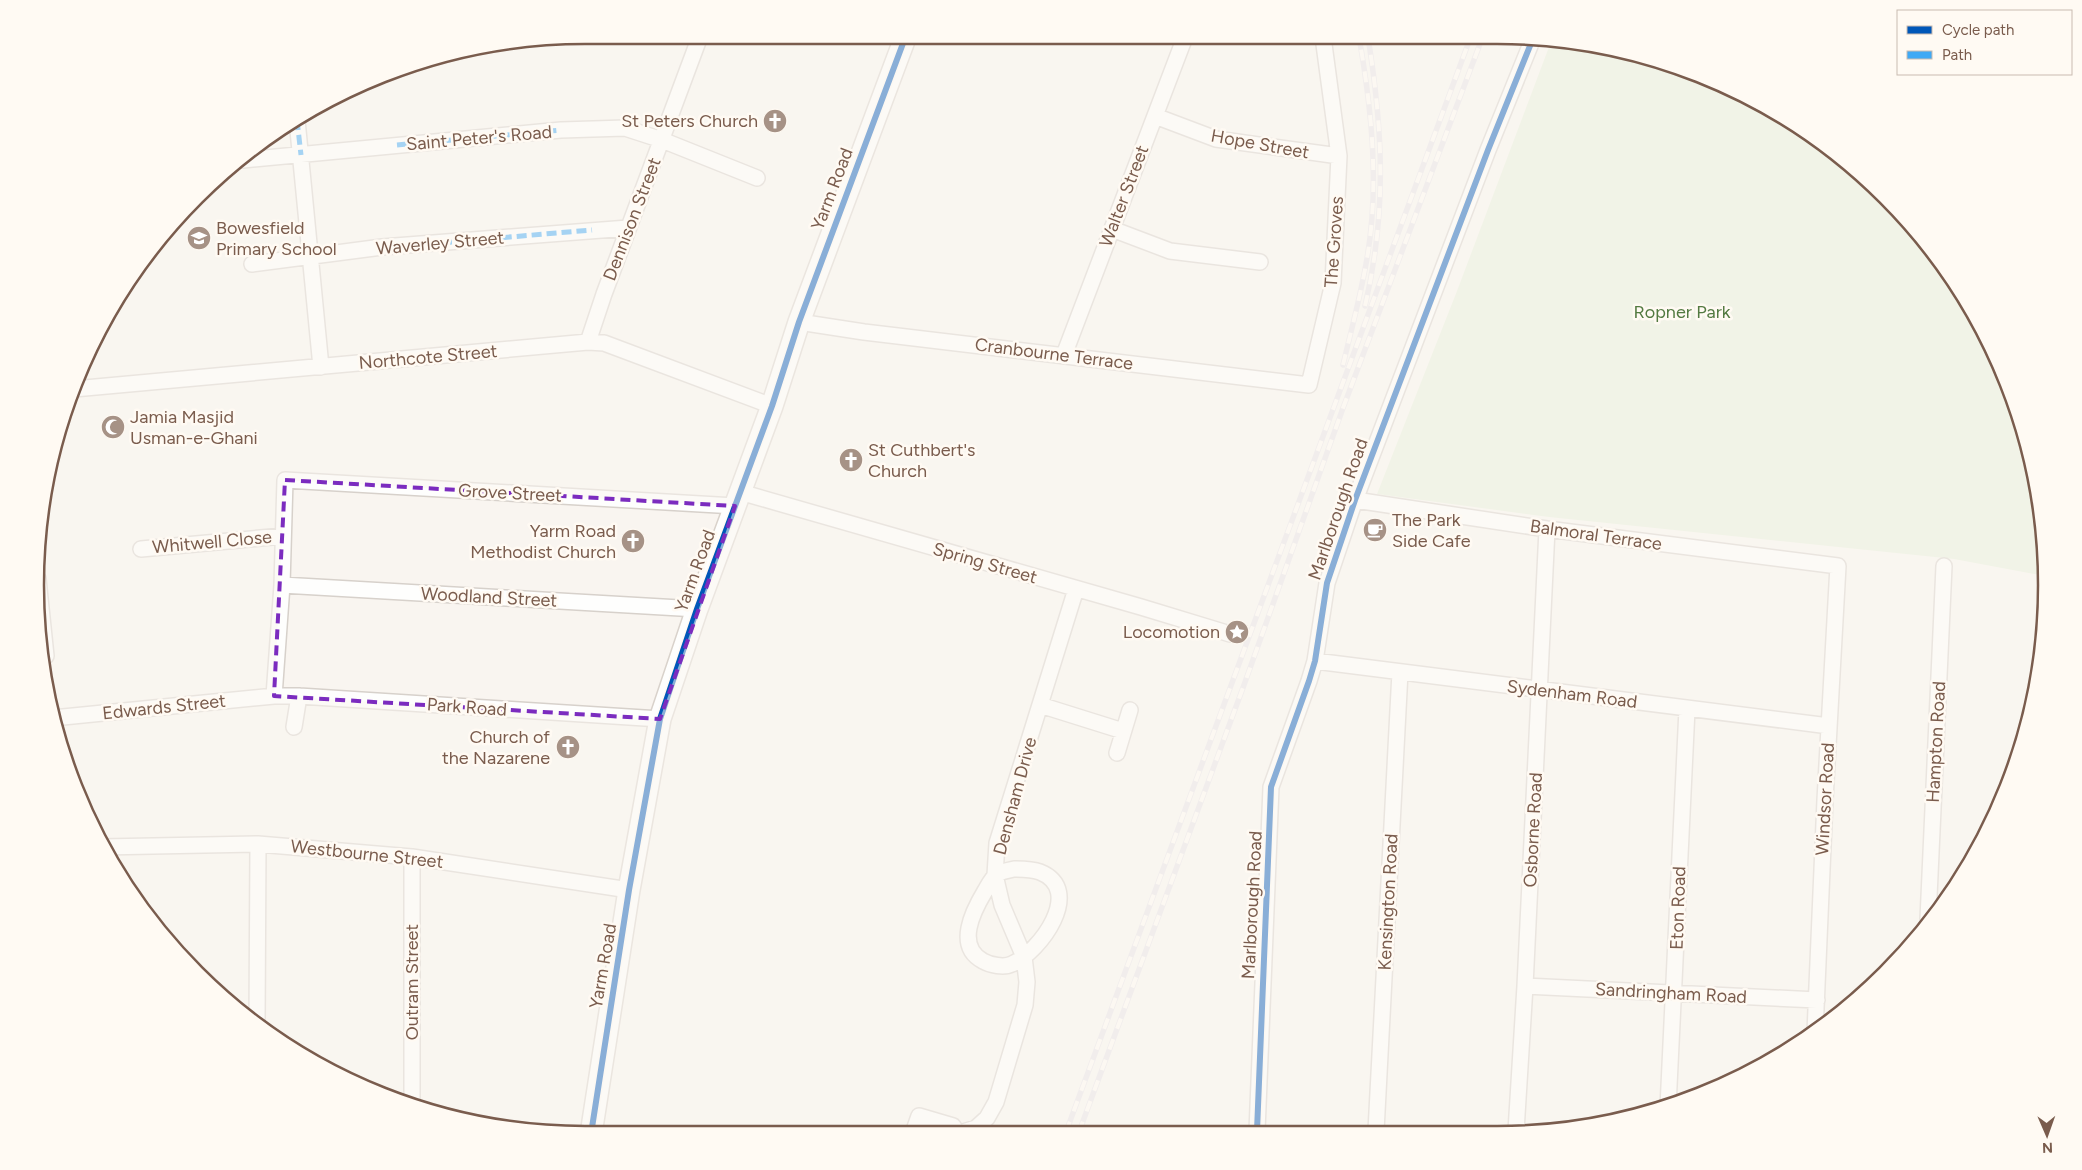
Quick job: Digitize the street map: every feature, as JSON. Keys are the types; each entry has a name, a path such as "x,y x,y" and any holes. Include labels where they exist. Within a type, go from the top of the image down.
{"street":[{"name":"Dennison Street","path":"588,342 628,228 697,44"},
{"name":"Yarm Road","path":"592,1126 629,890 660,719 697,609 772,406 799,322 903,44"},
{"name":"Walter Street","path":"1064,355 1182,44"},
{"name":"The Groves","path":"1309,385 1333,283 1339,156 1324,44"},
{"name":"Marlborough Road","path":"1257,1126 1271,787 1315,660 1327,583 1355,500 1488,150 1530,45"},
{"name":"Hope Street","path":"1155,116 1216,139 1339,156"},
{"path":"298,126 321,367"},
{"name":"Saint Peter's Road","path":"252,159 561,130 625,128 662,140 757,178"},
{"name":"Waverley Street","path":"252,264 427,244 628,228"},
{"path":"1112,229 1170,252 1260,262"},
{"name":"Cranbourne Terrace","path":"799,322 864,332 1309,385"},
{"name":"Northcote Street","path":"81,389 588,342 604,343 772,406"},
{"name":"Grove Street","path":"283,536 286,480 737,499"},
{"name":"Spring Street","path":"737,499 1076,589 1230,634"},
{"name":"Balmoral Terrace","path":"1355,500 1547,528 1838,566"},
{"name":"Osborne Road","path":"1516,1125 1525,986 1547,528"},
{"path":"274,696 282,586 283,536"},
{"name":"Whitwell Close","path":"141,548 283,536"},
{"name":"Windsor Road","path":"1816,1022 1838,566"},
{"name":"Hampton Road","path":"1928,911 1944,566"},
{"name":"Woodland Street","path":"282,586 697,609"},
{"name":"Densham Drive","path":"978,1126 987,1118 996,1102 1025,1005 1027,982 1024,957 1002,905 995,875 997,843 1076,589"},
{"name":"Sydenham Road","path":"1315,660 1829,726"},
{"name":"Kensington Road","path":"1376,1126 1400,672"},
{"name":"Park Road","path":"274,696 660,719"},
{"name":"Edwards Street","path":"60,717 274,696"},
{"path":"294,727 299,696"},
{"path":"1040,705 1123,731"},
{"name":"Eton Road","path":"1669,1099 1687,709"},
{"path":"1117,753 1130,710"},
{"path":"257,1015 258,844"},
{"name":"Westbourne Street","path":"113,850 258,844 412,857 629,890"},
{"name":"Outram Street","path":"412,857 412,1098"},
{"path":"1014,869 1029,869 1042,872 1057,888 1059,899 1058,911 1038,946 1011,965 990,964 974,956 968,943 968,930 974,912 995,875 1014,869"},
{"name":"Sandringham Road","path":"1525,986 1817,1000"},
{"path":"915,1126 918,1116 953,1126"}],"highlighted area":[{"path":"285,480 735,506 660,719 274,696"}],"green space":[{"name":"Ropner Park","path":"1549,46 1603,54 1637,62 1671,72 1736,100 1768,116 1798,135 1854,178 1904,228 1947,284 1966,314 1982,346 2010,411 2028,479 2034,514 2038,575 1954,559 1549,517 1377,494 1457,291"}],"railway":[{"path":"1343,365 1364,277 1373,207 1371,122 1360,44"},
{"path":"1365,306 1377,238 1380,204 1377,105 1369,44"},
{"path":"1068,1126 1468,44"},
{"path":"1081,1126 1244,685 1343,408 1480,44"}],"marked path":[{"path":"298,126 301,155"},
{"path":"397,145 561,130"},
{"path":"427,244 592,230"}],"cycle path":[{"path":"592,1126 629,890 660,719 697,609 772,406 799,322 903,44"},
{"path":"1257,1126 1271,787 1315,661 1327,583 1355,500 1488,150 1530,45"}],"place":[{"name":"St Peters Church","path":"775,121"},
{"name":"Bowesfield Primary School","path":"199,238"},
{"name":"Jamia Masjid Usman-e-Ghani","path":"113,427"},
{"name":"St Cuthbert's Church","path":"851,460"},
{"name":"The Park Side Cafe","path":"1375,530"},
{"name":"Yarm Road Methodist Church","path":"633,541"},
{"name":"Locomotion","path":"1237,632"},
{"name":"Church of the Nazarene","path":"568,747"}]}
